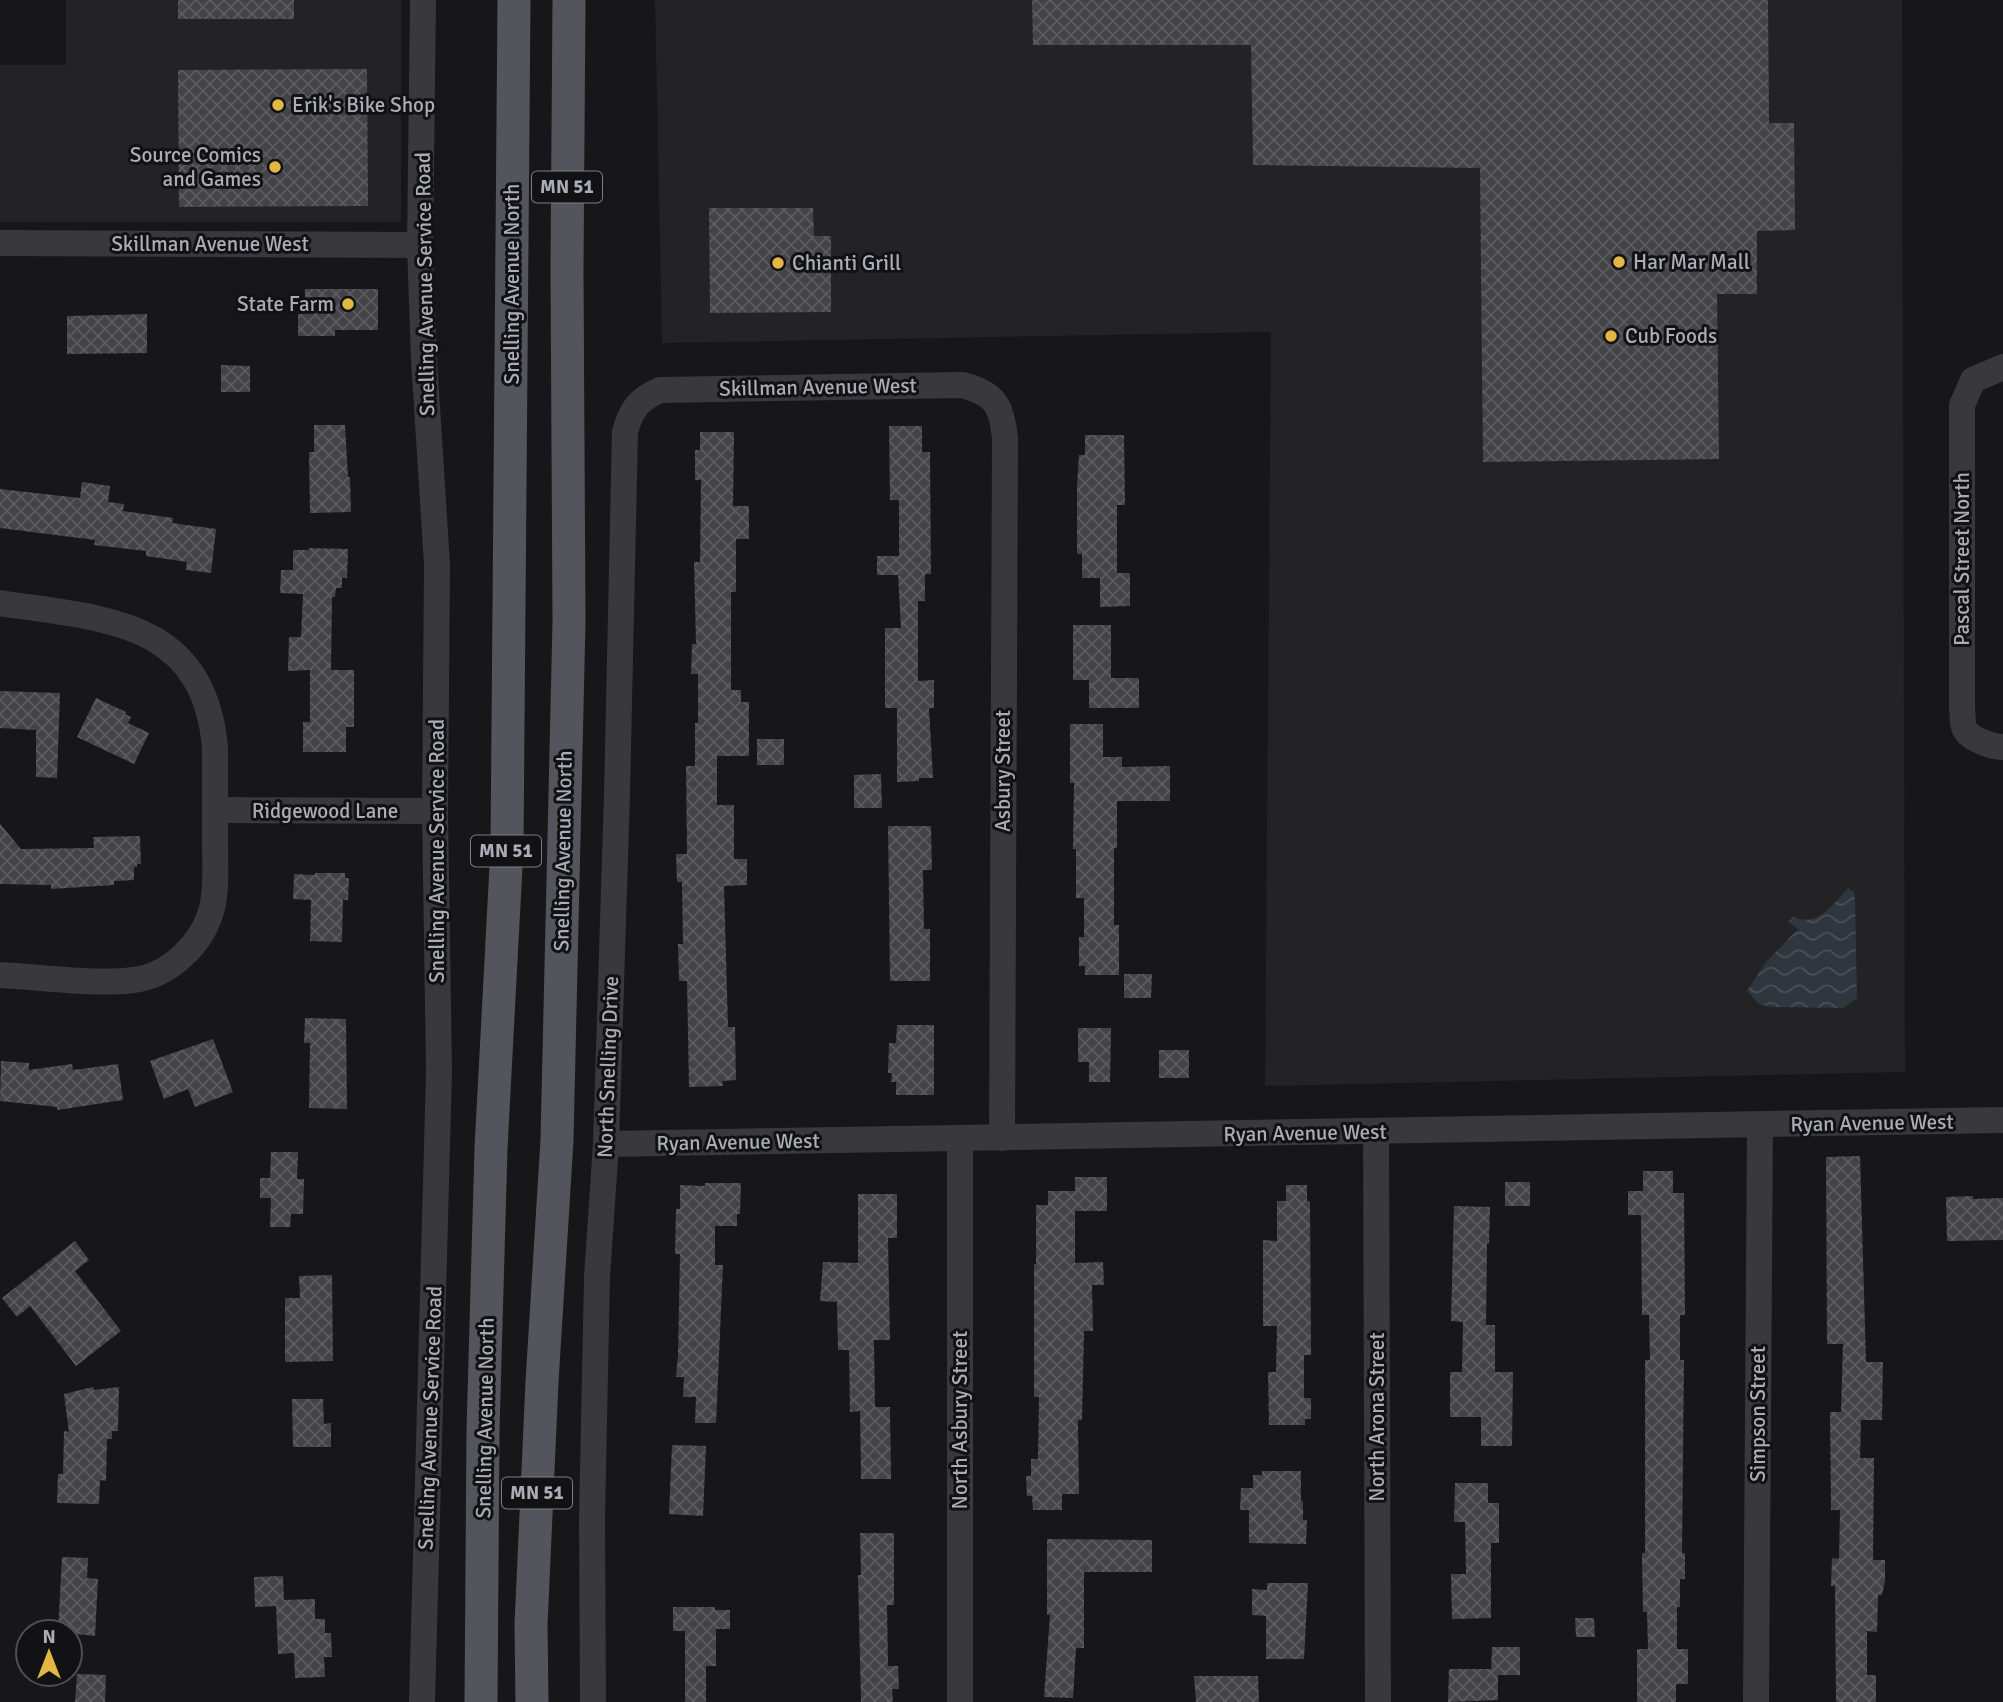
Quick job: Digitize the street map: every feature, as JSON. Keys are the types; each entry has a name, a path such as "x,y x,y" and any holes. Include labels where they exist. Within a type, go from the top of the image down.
{"main road":[{"name":"Snelling Avenue North","path":"481,1702 483,1430 490,1175 506,848 514,0"},
{"name":"Snelling Avenue North","path":"532,1702 531,1625 541,1396 557,1140 568,649 569,0"}],"street":[{"name":"Snelling Avenue Service Road","path":"422,1702 439,1071 435,811 437,564 424,360 420,245 423,0"},
{"name":"Skillman Avenue West","path":"0,243 420,245"},
{"name":"Pascal Street North","path":"2003,367 1973,380 1962,405 1962,709 1965,730 1972,737 1996,747 2003,747"},
{"name":"Skillman Avenue West","path":"625,432 629,415 636,404 660,390 962,385 983,390 996,405"},
{"name":"Asbury Street","path":"996,405 1003,419 1005,439 1002,1138"},
{"name":"North Snelling Drive","path":"593,1702 592,1518 597,1290 606,1144 617,808 625,432"},
{"path":"0,603 130,626 154,638 176,654 193,676 206,700 213,726 215,810 215,882 211,909 201,934 177,961 153,975 136,980 108,982 0,975"},
{"name":"Ridgewood Lane","path":"215,810 435,811"},
{"name":"Ryan Avenue West","path":"606,1144 2003,1120"},
{"name":"Simpson Street","path":"1756,1702 1760,1125"},
{"name":"North Arona Street","path":"1376,1132 1378,1702"},
{"name":"North Asbury Street","path":"960,1138 960,1702"}],"shaded area":[{"path":"66,0 401,0 401,222 0,222 0,65 66,65"},
{"name":"Har Mar Mall","path":"655,0 1902,0 1905,1072 1265,1086 1271,332 662,343"}],"water":[{"path":"1848,888 1854,892 1855,899 1857,998 1843,1008 1770,1007 1759,1004 1747,991 1766,962 1798,929 1788,922 1794,917 1803,920 1818,917"}],"building":[{"path":"178,0 294,0 294,19 178,19"},
{"name":"Har Mar Mall","path":"1032,0 1768,0 1769,123 1794,123 1795,230 1757,231 1757,294 1717,294 1719,459 1483,462 1480,168 1253,165 1251,45 1033,45"},
{"path":"367,69 368,206 179,207 178,70"},
{"name":"Chianti Grill","path":"709,208 813,208 814,236 831,236 831,312 710,313"},
{"path":"305,289 378,289 378,330 335,330 335,336 298,336 298,314 305,314"},
{"path":"147,314 147,353 67,354 67,316"},
{"path":"221,365 250,366 250,392 221,392"},
{"path":"314,425 345,425 351,512 310,513 309,452 314,452"},
{"path":"889,426 922,426 922,452 930,452 931,574 925,574 925,601 918,601 918,681 934,680 934,708 929,708 933,778 919,778 919,781 897,782 897,708 885,708 885,628 901,628 898,575 877,575 877,556 899,556 899,500 890,500"},
{"path":"700,432 734,432 733,506 749,506 749,539 736,539 736,592 731,592 731,690 741,690 741,702 749,702 749,756 717,756 717,805 734,805 734,859 747,859 747,885 724,886 728,1027 735,1027 736,1080 722,1081 723,1086 689,1087 687,981 679,981 678,944 683,944 682,882 677,882 676,854 687,854 686,766 695,766 695,723 698,723 698,674 691,674 692,644 696,644 694,562 700,562 701,480 695,480 695,450 700,450"},
{"path":"1085,435 1124,435 1125,505 1117,505 1117,573 1130,573 1130,606 1100,607 1100,578 1082,578 1082,554 1077,554 1077,485 1079,455 1085,455"},
{"path":"82,482 110,486 108,502 124,504 123,511 173,518 172,523 216,529 211,573 186,570 187,562 146,556 146,551 94,545 95,540 0,528 0,489 80,498"},
{"path":"348,549 347,578 342,578 342,588 336,588 335,597 332,597 331,670 354,670 354,727 346,727 346,752 303,752 303,722 310,722 310,670 288,671 289,637 301,637 303,594 280,593 281,570 293,570 293,550"},
{"path":"1073,625 1111,625 1111,678 1139,678 1139,708 1089,708 1089,680 1073,680"},
{"path":"0,691 60,693 57,778 36,777 36,730 0,728"},
{"path":"96,698 126,712 125,714 131,717 128,723 149,733 134,764 77,737"},
{"path":"1070,724 1103,724 1103,757 1122,757 1122,767 1170,766 1170,801 1117,801 1114,925 1119,925 1119,975 1085,975 1085,966 1079,966 1079,937 1084,937 1084,898 1076,898"},
{"path":"757,739 784,739 784,765 757,765"},
{"path":"881,774 882,808 854,808 854,775"},
{"path":"0,824 21,849 94,848 93,837 140,836 141,864 134,867 134,880 114,881 114,885 51,889 51,885 0,884"},
{"path":"888,826 931,826 932,870 923,870 924,929 930,929 930,981 890,981"},
{"path":"345,873 345,878 349,878 348,900 343,900 342,942 310,941 311,900 293,899 294,874"},
{"path":"1124,974 1152,974 1151,998 1124,998"},
{"path":"305,1018 346,1019 347,1109 309,1108 310,1043 304,1043"},
{"path":"897,1025 934,1025 934,1095 896,1095 896,1082 891,1082 892,1073 888,1073 889,1043 896,1043"},
{"path":"1078,1028 1111,1028 1110,1082 1089,1082 1089,1062 1078,1062"},
{"path":"213,1039 233,1092 195,1107 188,1089 164,1099 150,1061"},
{"path":"1159,1050 1189,1050 1189,1078 1159,1078"},
{"path":"1,1061 29,1063 29,1070 72,1064 73,1070 118,1064 123,1100 57,1110 57,1107 0,1101"},
{"path":"271,1152 298,1152 297,1179 304,1179 303,1214 291,1214 290,1227 270,1227 271,1198 260,1198 260,1178 270,1178"},
{"path":"1860,1156 1866,1362 1883,1362 1882,1420 1861,1420 1860,1458 1874,1458 1873,1560 1885,1560 1885,1581 1882,1595 1878,1595 1877,1632 1867,1631 1867,1675 1876,1675 1876,1702 1836,1702 1835,1586 1831,1586 1832,1558 1839,1559 1840,1510 1831,1510 1830,1412 1841,1412 1843,1344 1827,1344 1826,1157"},
{"path":"1643,1171 1673,1171 1673,1193 1684,1193 1685,1315 1680,1315 1680,1360 1684,1360 1682,1553 1685,1553 1685,1579 1680,1579 1677,1649 1688,1649 1688,1684 1676,1684 1676,1702 1637,1702 1637,1649 1648,1649 1647,1612 1643,1612 1642,1553 1645,1553 1645,1360 1650,1360 1649,1315 1642,1315 1641,1215 1628,1215 1628,1191 1643,1191"},
{"path":"1075,1177 1107,1177 1107,1211 1075,1211 1075,1263 1103,1262 1104,1285 1092,1285 1093,1331 1084,1331 1082,1420 1078,1420 1079,1494 1062,1494 1062,1510 1033,1510 1032,1496 1027,1496 1026,1476 1031,1476 1031,1459 1038,1459 1039,1397 1034,1397 1036,1205 1048,1205 1048,1191 1075,1191"},
{"path":"1505,1182 1530,1182 1530,1206 1505,1206"},
{"path":"705,1183 741,1183 737,1226 715,1226 715,1265 723,1265 716,1423 695,1423 696,1397 683,1397 684,1377 676,1377 680,1254 675,1254 676,1209 680,1209 680,1185 705,1186"},
{"path":"1286,1185 1307,1185 1307,1201 1310,1201 1311,1355 1304,1355 1304,1398 1311,1398 1311,1419 1305,1419 1305,1425 1269,1425 1268,1372 1276,1372 1277,1326 1263,1326 1263,1240 1277,1241 1277,1201 1286,1201"},
{"path":"858,1194 897,1194 897,1238 888,1238 890,1340 874,1340 875,1407 890,1407 891,1479 861,1479 860,1411 850,1412 849,1350 838,1350 837,1302 820,1301 823,1262 858,1263"},
{"path":"1973,1196 1973,1199 2003,1198 2003,1240 1947,1241 1946,1197"},
{"path":"1454,1206 1490,1207 1486,1325 1495,1325 1495,1372 1513,1372 1512,1446 1481,1446 1481,1417 1450,1417 1450,1372 1462,1372 1463,1322 1451,1321"},
{"path":"75,1241 89,1260 75,1271 121,1331 76,1366 30,1306 17,1317 2,1298"},
{"path":"332,1275 333,1361 285,1362 285,1298 300,1298 299,1276"},
{"path":"93,1387 94,1390 119,1387 118,1431 112,1431 112,1439 107,1439 106,1481 100,1480 99,1504 57,1503 58,1474 63,1474 64,1431 69,1432 64,1394"},
{"path":"292,1399 323,1399 324,1424 331,1423 331,1447 293,1447"},
{"path":"672,1445 706,1446 703,1516 669,1514"},
{"path":"1262,1471 1301,1471 1303,1520 1307,1520 1306,1544 1249,1543 1249,1510 1240,1510 1241,1488 1253,1488 1253,1475 1262,1475"},
{"path":"1455,1483 1488,1483 1488,1503 1499,1503 1499,1543 1491,1543 1491,1618 1452,1619 1451,1574 1466,1574 1465,1522 1454,1522"},
{"path":"860,1533 894,1533 894,1605 887,1605 888,1666 898,1666 899,1689 892,1689 893,1702 861,1702 858,1575 861,1575"},
{"path":"1047,1539 1152,1540 1152,1572 1084,1572 1084,1648 1076,1648 1073,1698 1044,1697 1050,1615 1047,1615"},
{"path":"62,1557 88,1558 87,1578 98,1579 95,1636 84,1635 84,1618 59,1618"},
{"path":"283,1576 284,1600 315,1599 315,1619 325,1619 325,1633 331,1633 332,1657 324,1657 325,1677 295,1678 294,1653 278,1654 276,1606 255,1607 254,1577"},
{"path":"1267,1583 1308,1583 1304,1659 1266,1659 1266,1616 1252,1615 1252,1589 1267,1590"},
{"path":"673,1607 715,1607 715,1610 730,1610 730,1629 716,1629 716,1666 706,1666 706,1702 685,1702 685,1631 673,1631"},
{"path":"1575,1618 1594,1618 1595,1637 1576,1637"},
{"path":"1492,1647 1520,1647 1520,1675 1498,1675 1498,1700 1448,1702 1449,1669 1491,1669"},
{"path":"84,1674 106,1675 105,1702 75,1702 76,1688 84,1688"},
{"path":"1194,1676 1258,1676 1259,1702 1196,1702"}],"place":[{"name":"Erik's Bike Shop","path":"278,105"},
{"name":"Source Comics and Games","path":"275,167"},
{"name":"Har Mar Mall","path":"1619,262"},
{"name":"Chianti Grill","path":"778,263"},
{"name":"State Farm","path":"348,304"},
{"name":"Cub Foods","path":"1611,336"}]}
